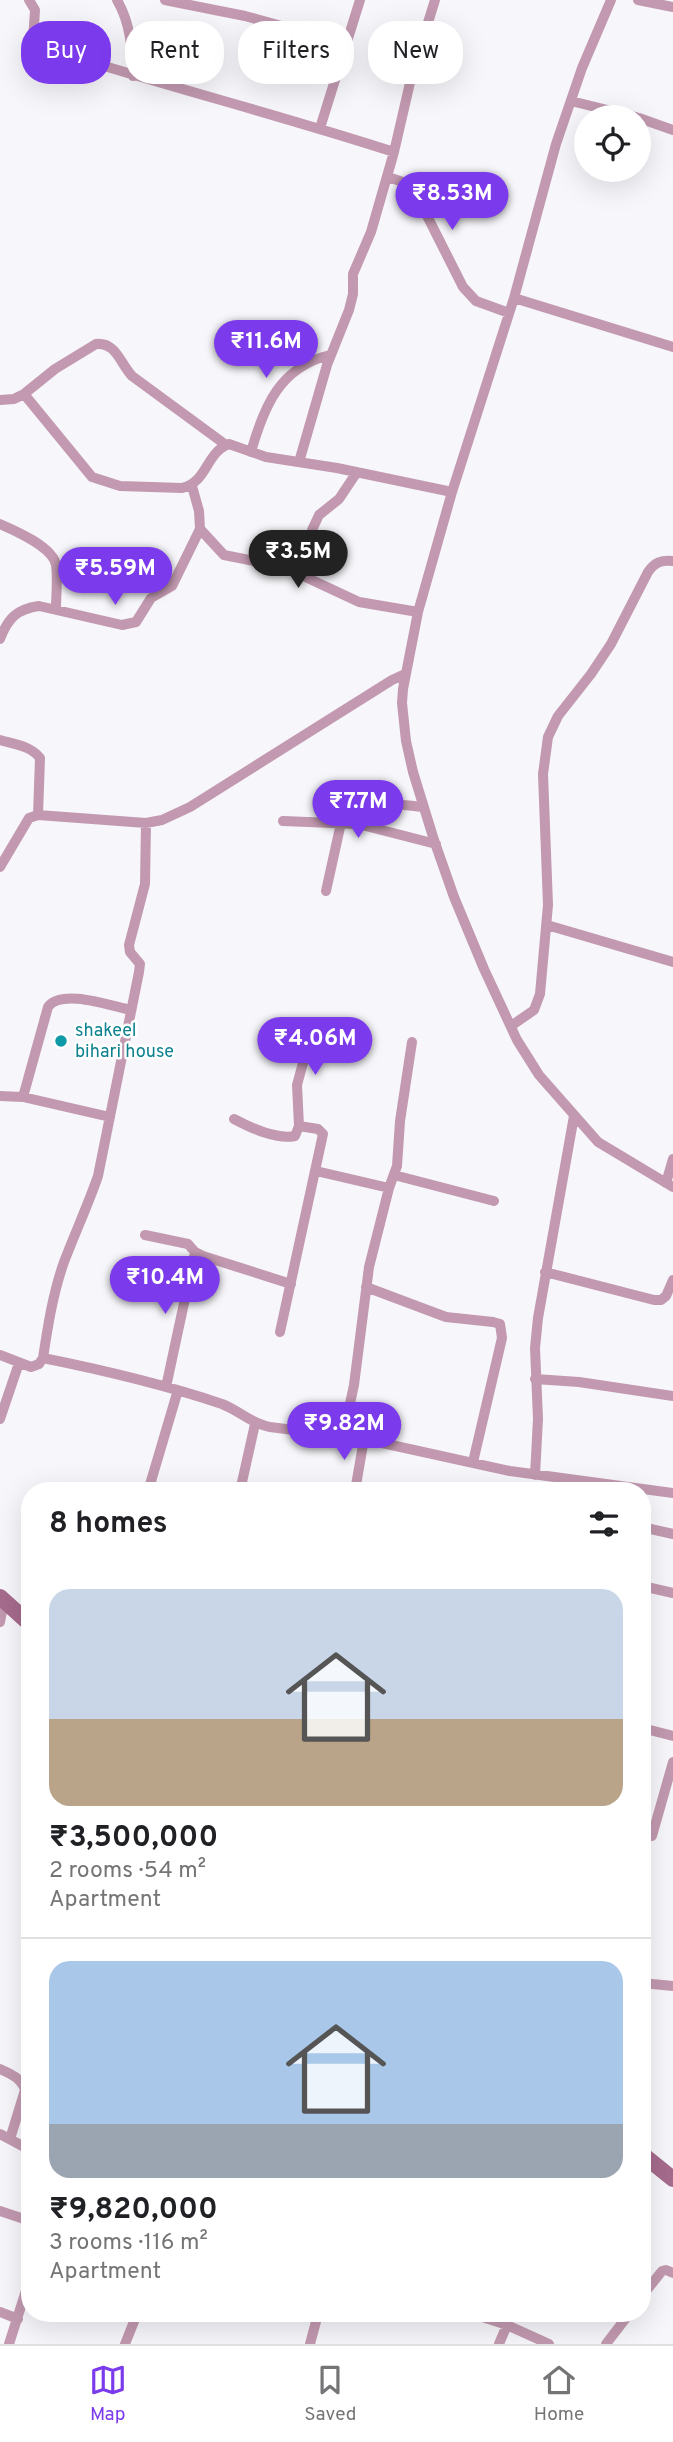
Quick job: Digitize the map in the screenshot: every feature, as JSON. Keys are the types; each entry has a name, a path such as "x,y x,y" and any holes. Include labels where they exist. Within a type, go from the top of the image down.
{"main road":[{"path":"2,1599 21,1616"},
{"path":"651,2161 673,2179"}],"street":[{"path":"29,0 35,10 33,41 40,46 125,73"},
{"path":"117,0 126,21"},
{"path":"165,0 263,21"},
{"path":"353,21 360,0"},
{"path":"299,461 330,355 349,310 353,294 353,274 371,232 388,177 412,74 435,0"},
{"path":"611,0 590,47 556,144 514,298 452,492 418,612 402,703 406,741 424,807 454,897 511,1026 539,1075 598,1142 669,1185 673,1159"},
{"path":"638,0 673,7"},
{"path":"162,84 320,128 394,152"},
{"path":"320,128 334,84"},
{"path":"570,102 583,105"},
{"path":"651,122 673,130"},
{"path":"388,177 414,190 463,287 471,297 509,313"},
{"path":"514,298 673,347"},
{"path":"0,400 14,399 24,394 55,369 96,344 108,345 132,376 226,445"},
{"path":"251,452 263,412 282,385 303,364 330,355"},
{"path":"24,394 92,477 101,481 131,487 192,486 198,482 216,452 226,445 235,445 274,459 299,461 452,492"},
{"path":"312,530 319,514 339,499 357,472"},
{"path":"0,639 10,618 20,610 39,606 122,625 136,622 151,598 172,586 200,529 192,486"},
{"path":"0,524 53,556 56,565 57,610"},
{"path":"200,529 224,555 284,567 359,601 418,612"},
{"path":"511,1026 534,1010 538,1002 547,925 543,774 548,737 558,716 611,644 648,572 654,564 663,560 673,561"},
{"path":"0,867 29,818 38,815 146,823 162,820 190,807 405,674"},
{"path":"0,740 36,752 40,758 38,815"},
{"path":"364,825 379,807 389,804 424,807"},
{"path":"283,821 364,825 436,844"},
{"path":"0,1355 36,1367 43,1358 57,1288 98,1176 140,964 130,952 129,945 145,884 146,823"},
{"path":"326,891 341,824"},
{"path":"547,925 673,962"},
{"path":"23,1097 52,1001 60,998 79,999 131,1010"},
{"path":"234,1119 257,1130 295,1136 299,1126 297,1085 313,1026"},
{"path":"343,1436 354,1385 366,1287 388,1188 394,1175 412,1042"},
{"path":"0,1096 23,1097 110,1117"},
{"path":"536,1475 537,1328 574,1116"},
{"path":"280,1332 316,1171 322,1132 299,1126"},
{"path":"316,1171 388,1188"},
{"path":"394,1175 494,1201"},
{"path":"145,1235 188,1244 195,1252 291,1284"},
{"path":"166,1387 195,1252"},
{"path":"545,1272 654,1300 661,1300 666,1296 673,1280"},
{"path":"366,1287 446,1317 500,1325 502,1338 473,1462"},
{"path":"43,1358 166,1387 225,1405 255,1424 343,1436 564,1482"},
{"path":"0,1419 19,1363"},
{"path":"535,1379 579,1382 673,1396"},
{"path":"151,1482 178,1391"},
{"path":"242,1482 255,1424"},
{"path":"357,1482 364,1440"},
{"path":"651,1491 673,1493"},
{"path":"651,1529 673,1534"},
{"path":"651,1588 673,1593"},
{"path":"0,1622 2,1599"},
{"path":"651,1730 673,1736"},
{"path":"652,1836 673,1762"},
{"path":"651,1984 673,1986"},
{"path":"0,2069 21,2081"},
{"path":"21,2099 5,2137 21,2145"},
{"path":"0,2211 21,2218"},
{"path":"651,2288 668,2272 673,2259"},
{"path":"9,2344 21,2309"},
{"path":"0,2312 18,2319"},
{"path":"125,2344 134,2322"},
{"path":"310,2344 316,2322"},
{"path":"499,2322 549,2344"},
{"path":"606,2344 623,2322"},
{"path":"499,2344 507,2325"}],"place":[{"name":"shakeel bihari house","path":"61,1041"}]}
